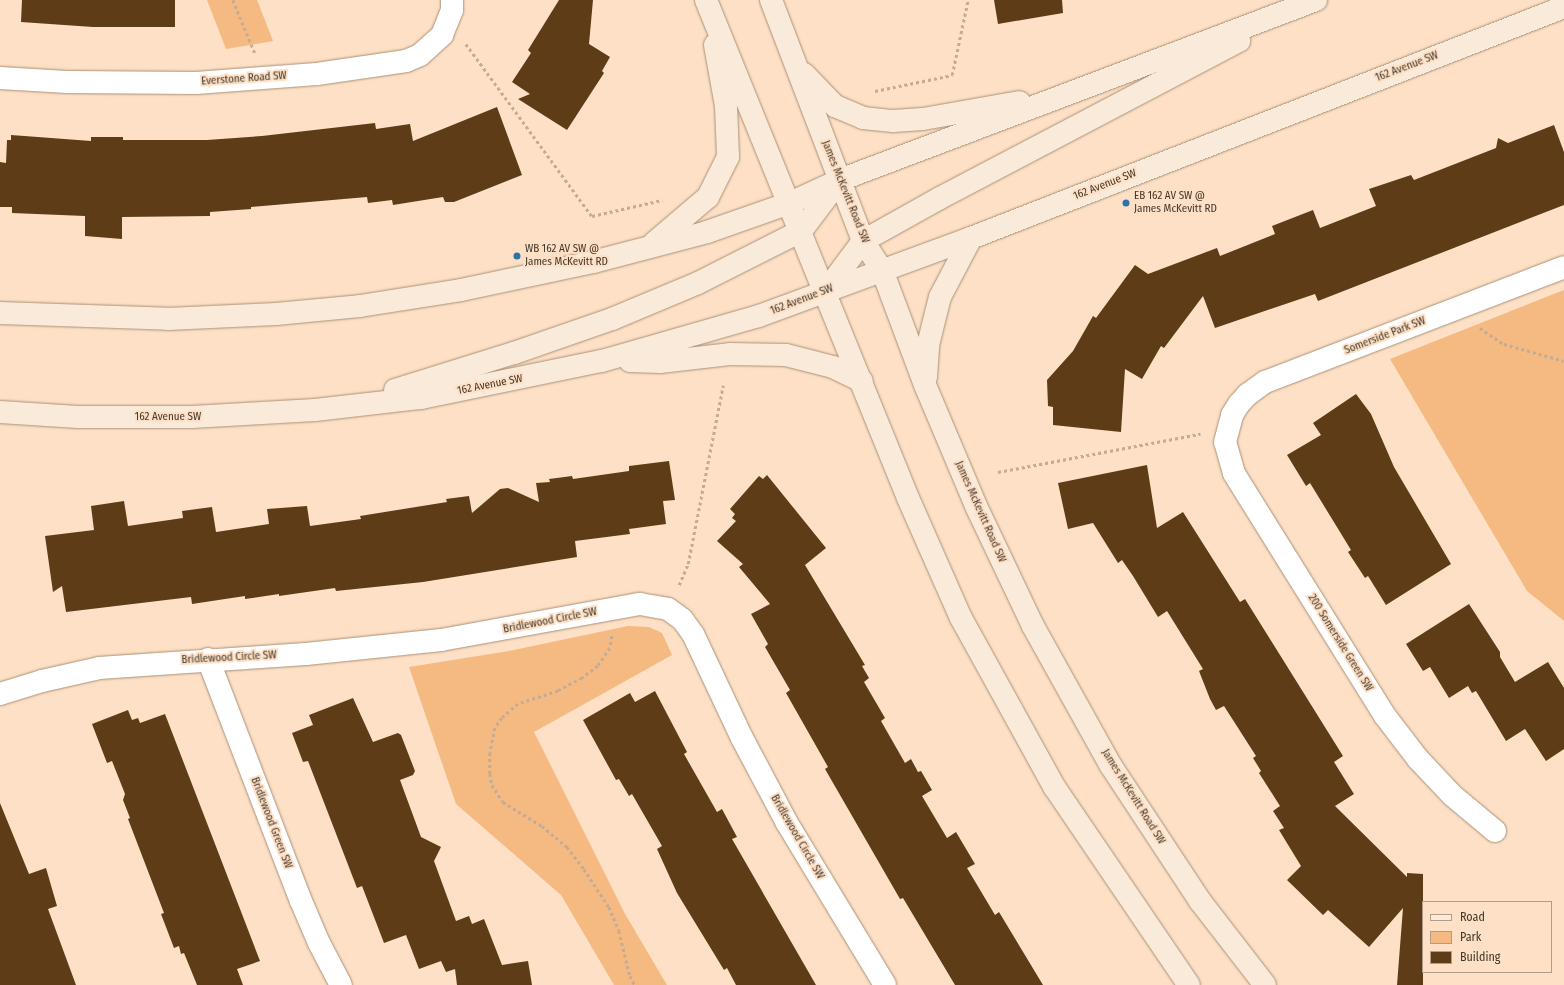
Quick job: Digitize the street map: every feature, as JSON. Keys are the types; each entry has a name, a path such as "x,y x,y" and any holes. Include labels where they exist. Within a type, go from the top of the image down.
{"main road":[{"name":"James McKevitt Road SW","path":"771,0 863,241 882,270 925,385 976,506 1033,626 1107,759 1200,901 1265,985"},
{"path":"706,1 790,203 911,505 961,618 993,679 1055,788 1189,985"},
{"path":"650,247 708,197 728,157 726,106 706,1"},
{"path":"0,313 168,319 360,306 526,278 707,232 790,203 840,180 1056,97 1309,3"},
{"path":"825,292 863,241 1309,3"},
{"name":"162 Avenue SW","path":"0,412 78,417 192,417 329,409 421,398 602,361 697,336 825,292 971,238 1564,7"},
{"path":"793,60 818,90 835,106 863,118 893,120 923,119 1056,97"},
{"path":"329,409 450,374 612,319 698,283 801,231 840,180"},
{"path":"925,385 928,345 940,296 971,238"},
{"path":"602,361 660,362 730,354 786,354 833,367 862,381"}],"street":[{"name":"Everstone Road SW","path":"0,78 129,83 264,78 317,74 406,61 420,55 442,35 450,10"},
{"name":"Somerside Park SW","path":"1228,429 1232,415 1246,395 1265,382 1564,267"},
{"name":"200 Somerside Green SW","path":"1228,429 1226,442 1234,473 1385,716 1418,758 1452,795 1495,831"},
{"name":"Bridlewood Circle SW","path":"0,694 42,681 99,668 208,659 306,654 441,640 640,604 668,610 682,619 693,634 742,738 787,823 885,985"},
{"name":"Bridlewood Green SW","path":"208,659 301,901 319,943 342,985"}],"path":[{"path":"233,0 264,78"},
{"path":"870,92 952,75 968,0"},
{"path":"450,10 592,216 668,198"},
{"path":"1470,303 1480,328 1504,344 1564,361"},
{"path":"668,610 688,564 724,385"},
{"path":"998,472 1172,439"},
{"path":"610,609 613,634 610,648 598,666 582,678 558,691 518,704 502,718 495,728 490,753 490,774 492,785 503,802 542,826 567,847 584,869 609,907 617,925 635,985"}],"green space":[{"path":"207,0 257,0 273,41 226,49"},
{"path":"1564,290 1564,621 1527,591 1390,359"},
{"path":"628,626 649,627 662,633 672,655 534,732 625,914 667,985 614,985 561,895 456,804 409,667 509,651"}],"building":[{"path":"22,0 175,0 175,27 93,27 21,22"},
{"path":"559,0 593,0 589,44 610,57 602,71 604,73 567,130 518,99 530,94 512,82 531,53 528,50"},
{"path":"994,0 1062,0 1063,13 998,24"},
{"path":"497,107 522,175 454,202 445,202 443,197 393,205 392,200 368,203 367,197 251,207 251,209 210,212 210,216 122,217 122,239 85,236 85,216 12,213 12,207 0,207 0,162 6,163 7,140 11,140 11,135 91,141 91,137 123,137 123,140 207,140 262,136 375,123 376,129 410,124 413,141"},
{"path":"1554,125 1564,152 1564,205 1318,301 1315,294 1215,328 1203,296 1164,348 1161,346 1142,379 1125,369 1121,432 1053,425 1053,407 1048,406 1047,380 1073,351 1093,316 1096,318 1135,265 1148,274 1217,248 1220,256 1275,234 1272,226 1313,210 1320,228 1376,206 1369,189 1411,175 1414,180 1496,148 1498,138 1508,143"},
{"path":"1356,394 1371,414 1394,467 1451,564 1386,605 1368,576 1365,578 1348,552 1351,550 1310,483 1306,486 1287,455 1321,435 1313,423"},
{"path":"669,461 675,500 663,501 666,524 629,529 630,534 575,541 577,557 423,582 336,591 335,588 245,599 245,596 192,604 191,597 66,612 62,586 53,592 45,536 94,530 91,506 124,501 128,526 183,518 182,511 212,507 216,532 269,524 267,509 307,506 310,526 361,519 360,516 447,502 446,499 469,496 472,513 500,489 508,488 539,502 536,483 550,482 549,479 572,476 573,479 629,471 629,466"},
{"path":"1147,465 1157,528 1183,512 1240,602 1245,599 1343,756 1334,762 1354,794 1335,806 1407,877 1407,873 1423,874 1423,985 1397,985 1403,908 1369,947 1328,910 1323,915 1287,880 1301,866 1279,830 1284,828 1273,811 1280,806 1259,773 1261,771 1253,758 1256,756 1224,706 1216,710 1199,671 1203,669 1167,611 1158,617 1122,560 1118,563 1093,523 1068,529 1058,483"},
{"path":"767,475 826,548 805,565 865,665 862,666 869,678 864,682 885,718 881,721 905,763 911,759 918,772 921,771 932,790 922,796 947,838 956,832 975,864 967,868 995,915 999,912 1043,985 955,985 903,898 900,899 825,769 828,767 786,693 790,690 765,647 768,644 751,614 770,604 739,567 743,564 717,541 736,521 732,518 735,514 730,509 759,476 763,479"},
{"path":"1469,604 1500,652 1500,657 1515,682 1548,662 1564,688 1564,749 1546,761 1525,729 1506,741 1476,691 1472,693 1468,686 1449,698 1430,667 1423,671 1406,644"},
{"path":"655,691 687,752 684,754 717,812 722,809 737,837 732,839 816,985 736,985 727,968 724,970 677,893 657,849 662,846 632,794 629,796 619,779 616,780 583,720 630,693 635,702"},
{"path":"353,698 373,742 398,733 401,735 415,771 413,775 400,780 421,837 441,847 434,861 456,921 469,916 472,924 484,919 502,965 528,961 532,985 457,985 455,969 446,972 441,961 419,969 406,935 384,943 362,886 357,888 308,761 303,762 292,733 313,725 309,715"},
{"path":"128,710 132,720 138,718 140,723 165,714 260,961 237,969 243,985 197,985 184,953 181,954 179,946 174,948 161,914 164,913 128,819 130,818 123,800 125,794 112,761 107,763 92,724"},
{"path":"0,803 29,874 46,868 57,906 48,909 76,985 0,985"}],"place":[{"name":"EB 162 AV SW @ James McKevitt RD","path":"1126,203"},
{"name":"WB 162 AV SW @ James McKevitt RD","path":"517,256"}]}
